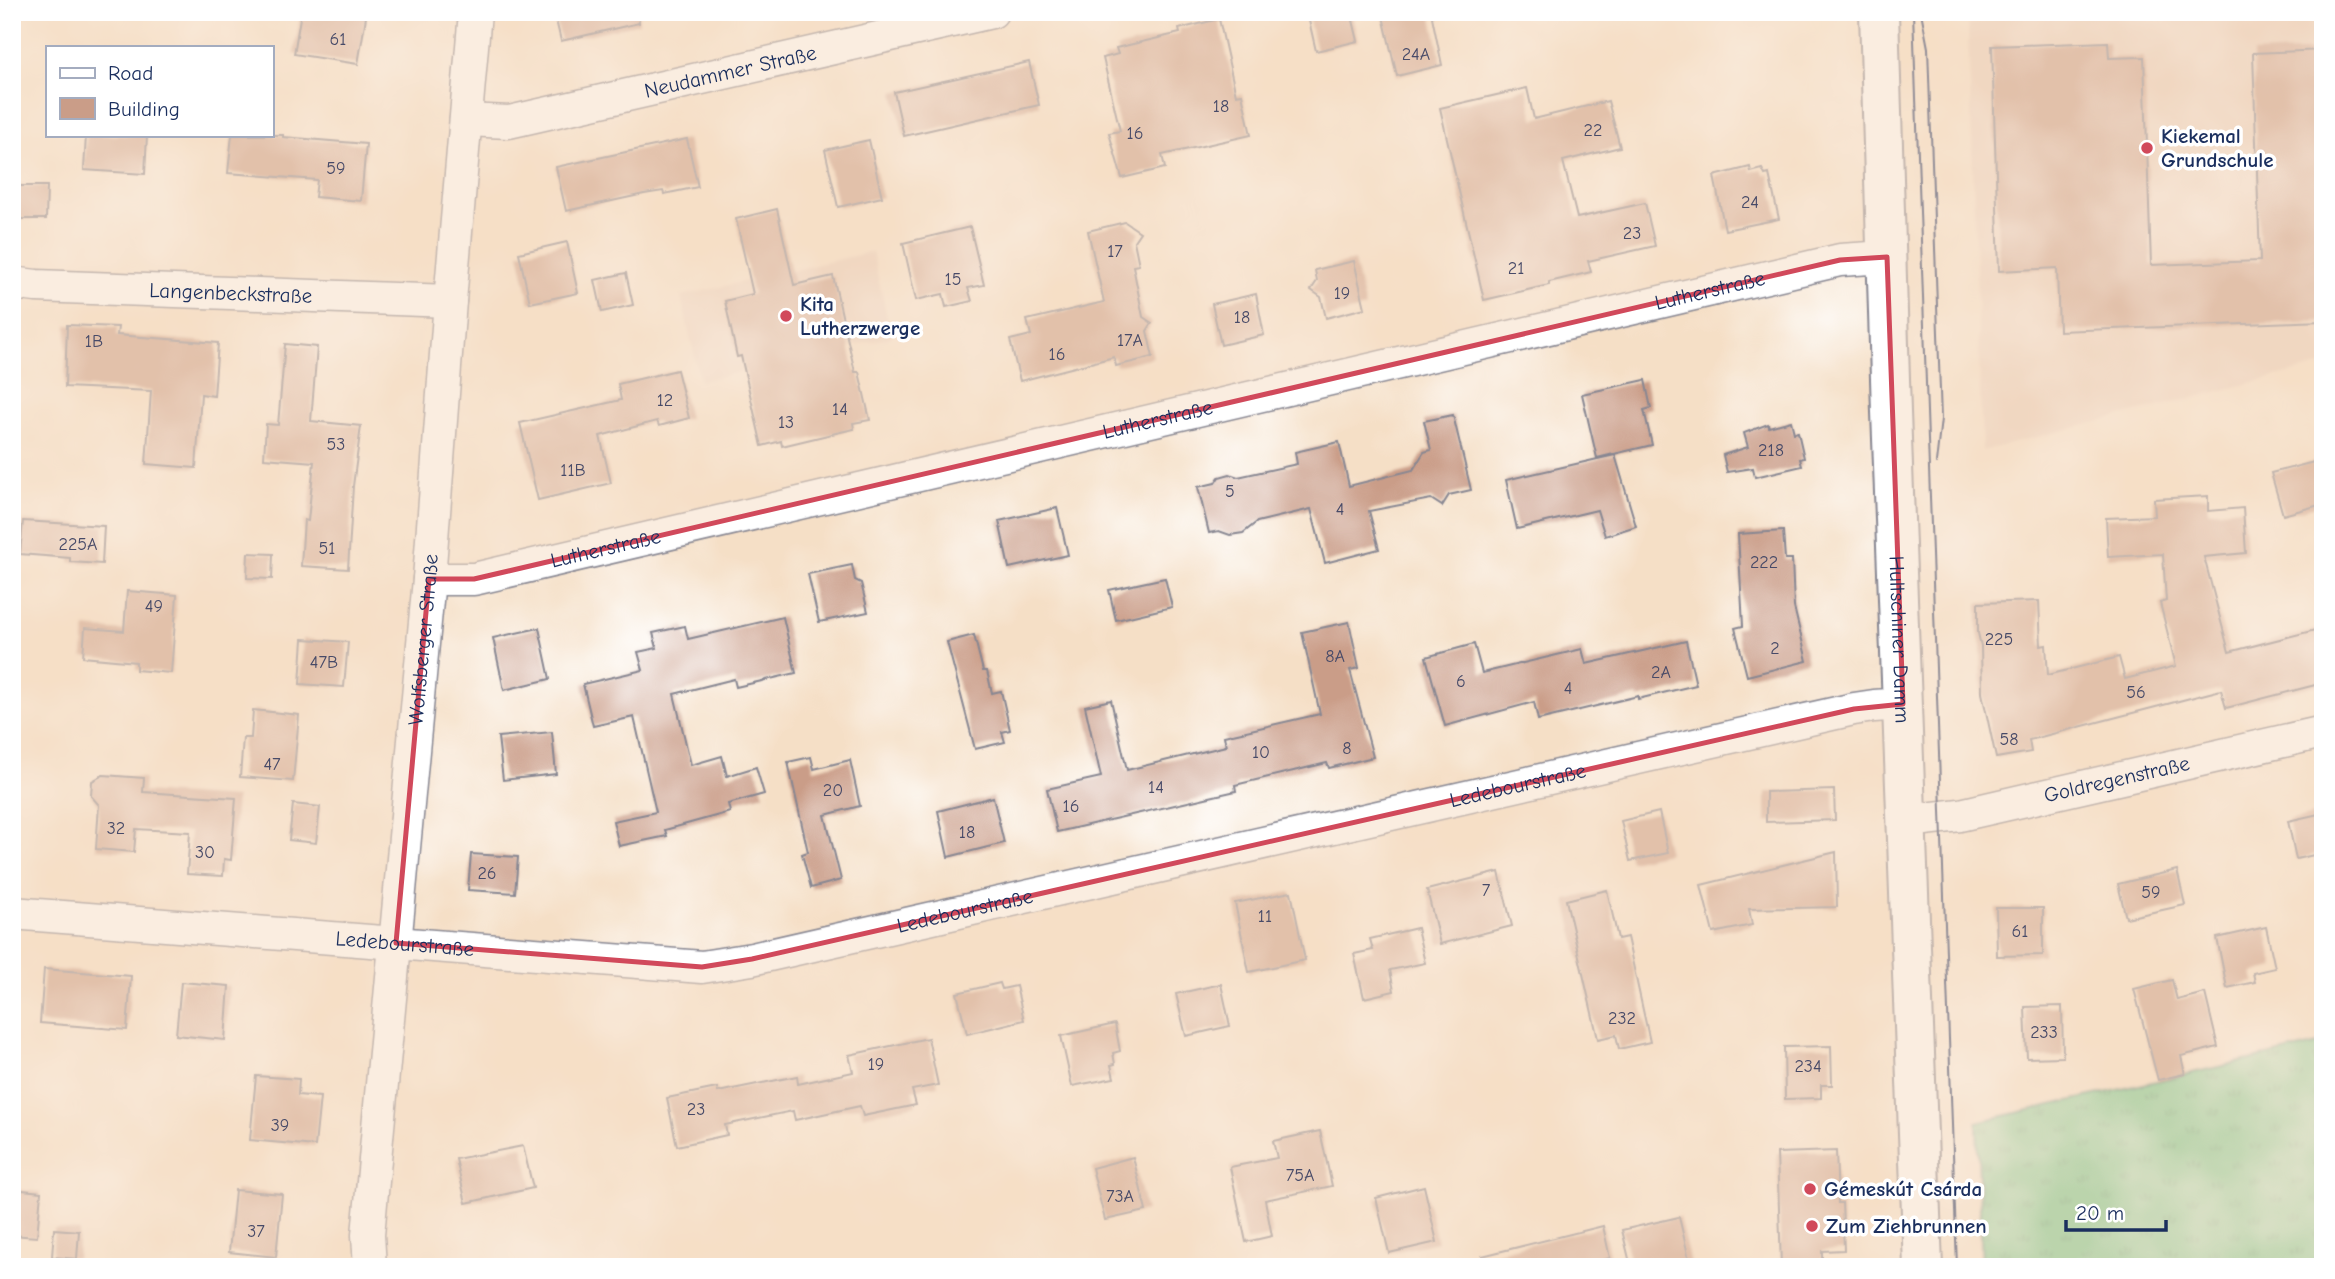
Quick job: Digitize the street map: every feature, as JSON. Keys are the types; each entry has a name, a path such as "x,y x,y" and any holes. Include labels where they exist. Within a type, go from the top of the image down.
{"main road":[{"name":"Hultschiner Damm","path":"1878,12 1923,1267"}],"street":[{"name":"Wolfsberger Straße","path":"370,1267 368,1235 429,579 475,12"},
{"name":"Neudammer Straße","path":"466,120 509,122 992,12"},
{"name":"Lutherstraße","path":"429,579 474,579 1833,262 1887,257"},
{"name":"Langenbeckstraße","path":"12,283 450,302"},
{"name":"Ledebourstraße","path":"12,913 702,967 752,959 1854,709 1903,704"},
{"name":"Goldregenstraße","path":"1907,821 1961,815 2323,732"}],"highlighted area":[{"path":"1887,257 1903,704 1854,709 752,959 702,967 396,943 429,579 474,579 1840,260"}],"shaded area":[{"name":"Kiekemal Grundschule","path":"2027,12 2323,12 2323,365 1982,451 1968,25"},
{"name":"Kita Lutherzwerge","path":"872,252 892,337 700,381 681,296"}],"green space":[{"path":"2323,1043 2323,1267 1982,1267 1977,1122"}],"building":[{"path":"301,12 335,12 366,17 358,64 294,54"},
{"path":"554,12 638,12 639,23 561,41"},
{"path":"1307,12 1351,12 1358,41 1316,51"},
{"path":"1382,12 1431,12 1442,65 1397,76"},
{"path":"1219,19 1236,95 1242,94 1251,135 1162,155 1165,168 1122,178 1109,133 1120,131 1103,58 1118,54 1116,48 1180,33 1179,29"},
{"path":"2108,42 2109,58 2144,57 2151,265 2260,261 2253,53 2323,50 2323,321 2059,331 2057,268 1999,271 1992,46"},
{"path":"1029,62 1039,105 904,136 894,92"},
{"path":"1527,88 1534,119 1608,101 1620,147 1563,161 1577,218 1645,203 1655,246 1588,261 1591,272 1484,300 1440,108"},
{"path":"283,135 366,144 361,201 315,197 317,180 228,173 232,136"},
{"path":"86,136 147,136 145,174 84,170"},
{"path":"687,139 698,187 664,194 663,191 644,194 566,211 556,167"},
{"path":"869,140 882,197 838,207 825,150"},
{"path":"1750,167 1751,172 1762,169 1765,175 1769,174 1779,219 1725,230 1714,176"},
{"path":"12,186 47,186 46,219 12,219"},
{"path":"777,209 794,285 833,276 855,372 859,372 870,420 853,423 854,429 782,446 781,441 762,446 741,356 737,357 725,301 753,294 736,219"},
{"path":"1125,222 1140,232 1134,241 1139,265 1133,266 1143,317 1152,323 1147,331 1153,357 1116,366 1114,357 1020,381 1010,340 1031,335 1027,320 1104,302 1088,231"},
{"path":"970,227 984,285 968,288 972,301 946,307 943,294 916,300 903,243"},
{"path":"567,242 578,293 530,303 519,253"},
{"path":"1354,261 1365,308 1326,318 1321,297 1311,290 1317,281 1315,270"},
{"path":"626,273 633,305 602,312 595,280"},
{"path":"1256,294 1264,335 1221,345 1212,304"},
{"path":"67,325 118,327 117,335 218,343 214,396 201,394 196,468 146,464 151,391 65,387"},
{"path":"285,344 317,347 311,421 361,426 353,486 348,569 301,566 304,520 308,521 314,462 264,458 266,424 278,425"},
{"path":"677,370 689,418 659,426 657,421 600,436 611,483 538,500 520,423 621,400 618,384"},
{"path":"1645,380 1651,408 1644,410 1652,445 1597,458 1582,394"},
{"path":"1453,415 1471,490 1449,495 1442,506 1431,499 1369,511 1379,549 1325,563 1311,509 1257,522 1243,533 1209,533 1198,487 1215,483 1219,477 1230,474 1238,477 1297,464 1295,452 1339,442 1349,486 1413,470 1424,452 1431,450 1424,421"},
{"path":"1791,421 1794,433 1798,432 1804,458 1800,459 1802,466 1755,477 1753,468 1727,472 1723,455 1748,447 1744,433 1768,424 1769,427"},
{"path":"1615,455 1636,526 1605,536 1597,510 1517,529 1506,480"},
{"path":"2314,462 2323,504 2283,515 2271,473"},
{"path":"2208,496 2208,511 2243,508 2246,553 2204,557 2229,652 2323,628 2323,683 2226,708 2221,690 2029,740 2031,752 1996,758 1982,693 1978,603 2039,601 2041,646 2046,645 2048,675 2119,657 2125,679 2176,666 2160,603 2166,601 2163,554 2108,557 2106,518 2155,516 2154,499"},
{"path":"1057,508 1068,555 1009,568 999,521"},
{"path":"23,521 104,526 102,564 20,554"},
{"path":"1783,531 1785,559 1792,559 1794,607 1807,661 1747,676 1735,628 1743,626 1738,534"},
{"path":"248,553 273,554 272,579 247,578"},
{"path":"852,565 855,580 861,583 868,612 819,622 808,574"},
{"path":"1165,578 1172,607 1116,620 1109,590"},
{"path":"127,591 177,595 171,673 136,670 136,662 83,657 85,628 124,631"},
{"path":"783,617 796,673 736,687 734,679 674,694 691,765 722,756 727,776 756,767 764,794 728,804 730,812 665,830 667,836 619,846 613,821 656,812 634,717 593,726 583,684 643,670 638,652 657,648 653,633 685,626 688,639"},
{"path":"1349,622 1359,668 1350,670 1373,757 1329,768 1327,763 1235,785 1236,791 1057,832 1047,789 1101,777 1085,706 1111,700 1127,770 1226,746 1224,736 1320,714 1302,632"},
{"path":"539,628 550,679 504,690 493,638"},
{"path":"974,635 992,693 1001,691 1010,730 1002,732 1005,742 975,749 947,642"},
{"path":"303,639 348,642 344,687 300,684"},
{"path":"1686,641 1696,685 1538,720 1534,702 1445,726 1426,657 1474,644 1482,673 1582,649 1586,664"},
{"path":"253,710 299,715 293,781 240,777 243,738 251,738"},
{"path":"552,732 556,774 503,780 498,737"},
{"path":"811,757 814,769 850,760 860,806 825,815 841,880 811,888 802,854 808,852 788,762"},
{"path":"103,775 144,778 143,792 236,798 231,860 224,859 223,876 187,874 190,832 136,829 134,852 96,849 99,805 91,796 92,781"},
{"path":"1834,790 1835,820 1766,822 1766,792"},
{"path":"993,797 1004,843 948,857 938,811"},
{"path":"293,804 320,807 316,843 289,840"},
{"path":"1659,812 1668,853 1630,861 1621,821"},
{"path":"2323,813 2323,853 2296,859 2288,821"},
{"path":"1836,852 1837,907 1749,909 1752,925 1713,933 1701,885"},
{"path":"471,854 518,857 515,893 468,890"},
{"path":"2177,870 2185,905 2126,918 2118,884"},
{"path":"1499,872 1512,926 1440,944 1427,890"},
{"path":"1607,890 1618,939 1627,937 1650,1042 1619,1049 1616,1035 1598,1039 1566,900"},
{"path":"1291,892 1305,960 1249,972 1235,903"},
{"path":"1996,908 2043,908 2043,955 1997,956"},
{"path":"2266,927 2275,968 2253,973 2255,982 2227,988 2217,938"},
{"path":"1417,928 1425,963 1390,970 1394,991 1364,998 1354,954 1373,950 1370,939"},
{"path":"44,969 131,976 127,1030 40,1023"},
{"path":"2172,980 2177,1000 2205,993 2218,1047 2181,1056 2185,1074 2158,1080 2134,989"},
{"path":"181,982 229,986 225,1040 176,1035"},
{"path":"1000,983 1002,989 1016,986 1024,1020 967,1034 957,993"},
{"path":"1221,984 1230,1026 1186,1036 1176,994"},
{"path":"2062,1006 2063,1057 2027,1058 2025,1007"},
{"path":"1115,1024 1120,1051 1113,1053 1115,1064 1111,1065 1114,1078 1072,1086 1061,1036"},
{"path":"928,1038 938,1085 912,1090 916,1105 863,1116 860,1106 795,1120 793,1111 725,1125 727,1135 677,1146 667,1098 717,1088 718,1092 797,1076 798,1084 853,1072 849,1055"},
{"path":"1831,1046 1832,1085 1821,1085 1821,1098 1785,1099 1784,1047"},
{"path":"256,1076 299,1079 298,1095 320,1097 315,1146 250,1140"},
{"path":"1320,1131 1332,1186 1265,1200 1272,1236 1246,1242 1230,1167 1277,1158 1273,1141"},
{"path":"523,1146 533,1188 466,1203 456,1159"},
{"path":"1836,1151 1838,1203 1842,1203 1844,1250 1822,1251 1822,1264 1781,1265 1777,1153"},
{"path":"1133,1157 1146,1211 1105,1220 1092,1168"},
{"path":"1424,1186 1437,1242 1389,1253 1376,1198"},
{"path":"12,1189 41,1192 37,1237 12,1235"},
{"path":"235,1190 282,1194 276,1257 229,1252"},
{"path":"1679,1217 1691,1267 1631,1267 1622,1230"},
{"path":"1603,1226 1610,1258 1576,1267 1483,1267 1482,1256"},
{"path":"54,1229 79,1231 77,1259 52,1257"}],"tram line":[{"path":"1913,12 1957,1267"},
{"path":"1921,12 1928,48 1941,419 1936,463"}],"place":[{"name":"Kiekemal Grundschule","path":"2147,148"},
{"name":"Kita Lutherzwerge","path":"786,316"},
{"name":"Gémeskút Csárda","path":"1810,1189"},
{"name":"Zum Ziehbrunnen","path":"1812,1226"}]}
